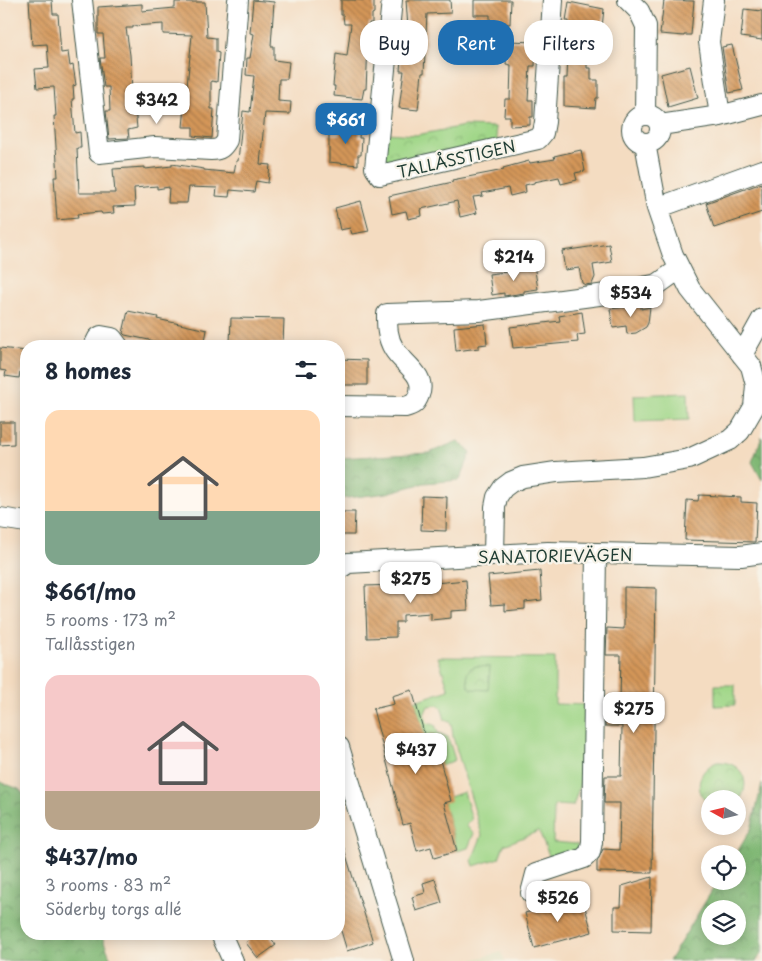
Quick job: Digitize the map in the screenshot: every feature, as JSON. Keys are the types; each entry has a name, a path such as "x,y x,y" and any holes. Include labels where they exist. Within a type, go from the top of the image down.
{"street":[{"path":"82,0 99,153 155,147 218,150 224,146 238,0"},
{"name":"TALLÅSSTIGEN","path":"392,0 375,168 380,175 538,139 543,133 545,122 553,0"},
{"path":"628,0 639,11 646,26 653,120"},
{"path":"714,0 709,42 720,116"},
{"path":"494,554 496,502 503,488 511,482 522,477 556,472 643,467 689,459 730,440 740,431 754,407 756,385 754,374 751,366 690,289 679,269 657,208 645,143 635,138 632,127 640,116 653,120 720,116 762,105"},
{"path":"657,208 762,170"},
{"path":"345,406 405,407 416,402 421,389 420,382 417,374 394,348 387,329 387,314 480,311 614,293 658,284 679,269"},
{"path":"742,355 762,319"},
{"path":"97,340 101,336 114,340"},
{"path":"0,518 20,521"},
{"name":"SANATORIEVÄGEN","path":"345,566 494,554 548,552 742,556 762,553"},
{"path":"532,893 536,874 584,858 590,852 592,842 596,552"},
{"path":"345,767 404,961"},
{"path":"224,940 233,961"}],"shaded area":[{"path":"501,952 505,961 468,961"}],"green space":[{"path":"465,126 495,127 498,143 391,169 382,160 386,133 416,135"},
{"path":"688,393 689,420 635,422 634,395"},
{"path":"762,437 762,480 752,462"},
{"path":"458,441 471,452 460,480 424,483 387,493 345,498 345,458 429,453"},
{"path":"438,657 555,658 555,704 594,705 594,782 581,781 573,806 554,805 553,842 577,844 583,867 554,868 539,831 504,845 499,858 474,866 472,860 482,835 450,722 445,720 439,705 428,706 424,715 427,723 435,725 438,733 448,737 455,760 441,766 433,734 425,736 415,701 449,690"},
{"path":"477,666 490,667 488,690 472,689 468,686 467,673 471,668"},
{"path":"715,685 735,685 735,705 715,706"},
{"path":"717,762 733,765 739,769 745,781 744,790 701,790 701,794 700,781 705,770"},
{"path":"0,782 20,790 20,940 103,940 110,957 114,961 0,961"},
{"path":"762,784 762,953 756,961 669,961 701,909 701,945 746,945 746,900 706,900 712,890 746,890 746,845 741,845 751,829"},
{"path":"464,792 472,820 467,823 467,827 474,833 468,848 457,851 444,803 450,797"}],"building":[{"path":"29,0 52,0 53,14 58,14 61,53 68,52 70,66 73,65 76,85 73,86 74,99 72,99 75,133 80,132 81,148 77,148 79,193 115,193 113,169 145,167 145,169 172,166 172,164 234,173 236,161 238,161 243,111 250,112 254,76 246,75 247,58 250,58 254,34 250,33 253,0 274,2 271,46 274,46 274,60 289,62 287,79 279,79 278,101 291,102 290,114 265,113 260,164 270,165 268,183 256,181 254,192 230,190 229,197 216,196 217,188 189,187 187,203 168,203 169,187 157,189 157,186 134,188 135,206 113,207 114,213 77,214 78,218 57,220 54,177 58,177 54,87 37,88 35,69 49,68 47,44 32,45"},
{"path":"341,0 374,0 372,20 360,20 360,65 367,65 366,89 364,89 362,99 334,96 336,54 347,56 351,24 344,24 343,15 341,15"},
{"path":"406,0 450,0 451,13 427,14 427,20 407,20"},
{"path":"474,0 511,0 510,20 490,20 490,15 474,15"},
{"path":"664,0 694,1 691,35 660,34"},
{"path":"175,2 205,2 207,37 216,38 216,52 219,53 217,82 211,81 211,109 214,109 212,138 193,136 193,127 183,127 192,35 163,34 163,24 126,28 130,55 133,109 135,109 137,128 128,130 129,138 109,139 106,111 110,111 109,87 104,87 100,58 105,58 103,34 98,34 98,7 142,4 142,11 175,8"},
{"path":"569,2 604,9 603,20 566,20"},
{"path":"744,9 762,11 762,40 741,37"},
{"path":"514,41 524,42 524,65 535,65 530,66 528,100 533,100 533,117 530,117 530,125 510,126 510,116 504,116 505,99 510,99 511,65 514,65"},
{"path":"732,45 743,90 729,93 722,47"},
{"path":"400,65 424,65 418,110 399,108 404,71 400,71"},
{"path":"568,65 587,65 587,68 591,68 591,80 598,80 598,98 596,98 595,108 564,106 564,78 567,78"},
{"path":"690,66 698,98 668,107 661,74"},
{"path":"341,123 360,125 359,138 362,138 361,155 358,155 358,165 329,162 329,134 340,135"},
{"path":"581,150 585,171 575,173 577,180 561,184 559,177 534,182 525,185 526,192 510,196 508,188 482,193 483,196 473,197 477,213 460,217 457,201 421,209 422,216 408,219 406,211 392,214 389,196 453,182 452,180 504,170 503,168 529,161 530,163 555,159 554,156"},
{"path":"762,183 762,212 714,228 706,203"},
{"path":"361,201 369,231 352,234 350,228 340,230 335,208"},
{"path":"609,244 612,262 593,265 595,277 592,284 585,285 582,283 579,268 565,270 562,251"},
{"path":"534,265 538,289 504,296 504,293 492,295 489,274 522,270 521,267"},
{"path":"641,305 641,309 650,307 646,327 636,333 627,334 626,326 613,328 610,309"},
{"path":"128,311 207,330 205,340 149,340 123,333"},
{"path":"582,312 585,334 577,335 578,342 513,348 510,327 560,321 559,316"},
{"path":"231,318 284,319 283,340 230,340"},
{"path":"485,324 487,344 479,345 479,348 456,351 454,327"},
{"path":"0,348 20,350 19,378 5,376 6,371 0,370"},
{"path":"345,359 367,360 367,385 345,385"},
{"path":"0,422 14,422 14,444 0,445"},
{"path":"699,495 741,497 741,502 757,503 755,542 685,540 687,500 698,501"},
{"path":"422,496 447,497 446,531 421,530"},
{"path":"345,512 355,512 354,535 345,535"},
{"path":"540,571 542,600 525,602 525,609 505,611 505,604 491,605 488,576"},
{"path":"466,580 468,610 451,611 451,618 431,620 431,613 403,615 403,622 396,622 396,637 367,638 365,586 394,585 394,587"},
{"path":"624,587 656,588 652,873 597,872 597,862 603,849 619,850 620,803 604,803 605,776 621,776 622,726 605,726 606,700 620,700 621,655 606,655 607,628 624,629"},
{"path":"412,690 425,736 433,734 451,801 444,803 457,851 434,858 431,847 417,851 410,823 403,825 373,709 394,704 392,696"},
{"path":"345,852 373,942 347,951 344,940"},
{"path":"652,877 651,931 614,930 614,907 621,907 622,886"},
{"path":"435,879 442,903 416,911 412,897 425,893 423,883"},
{"path":"582,897 592,932 534,948 525,913"},
{"path":"248,940 272,940 276,945 258,958 246,943"}]}
